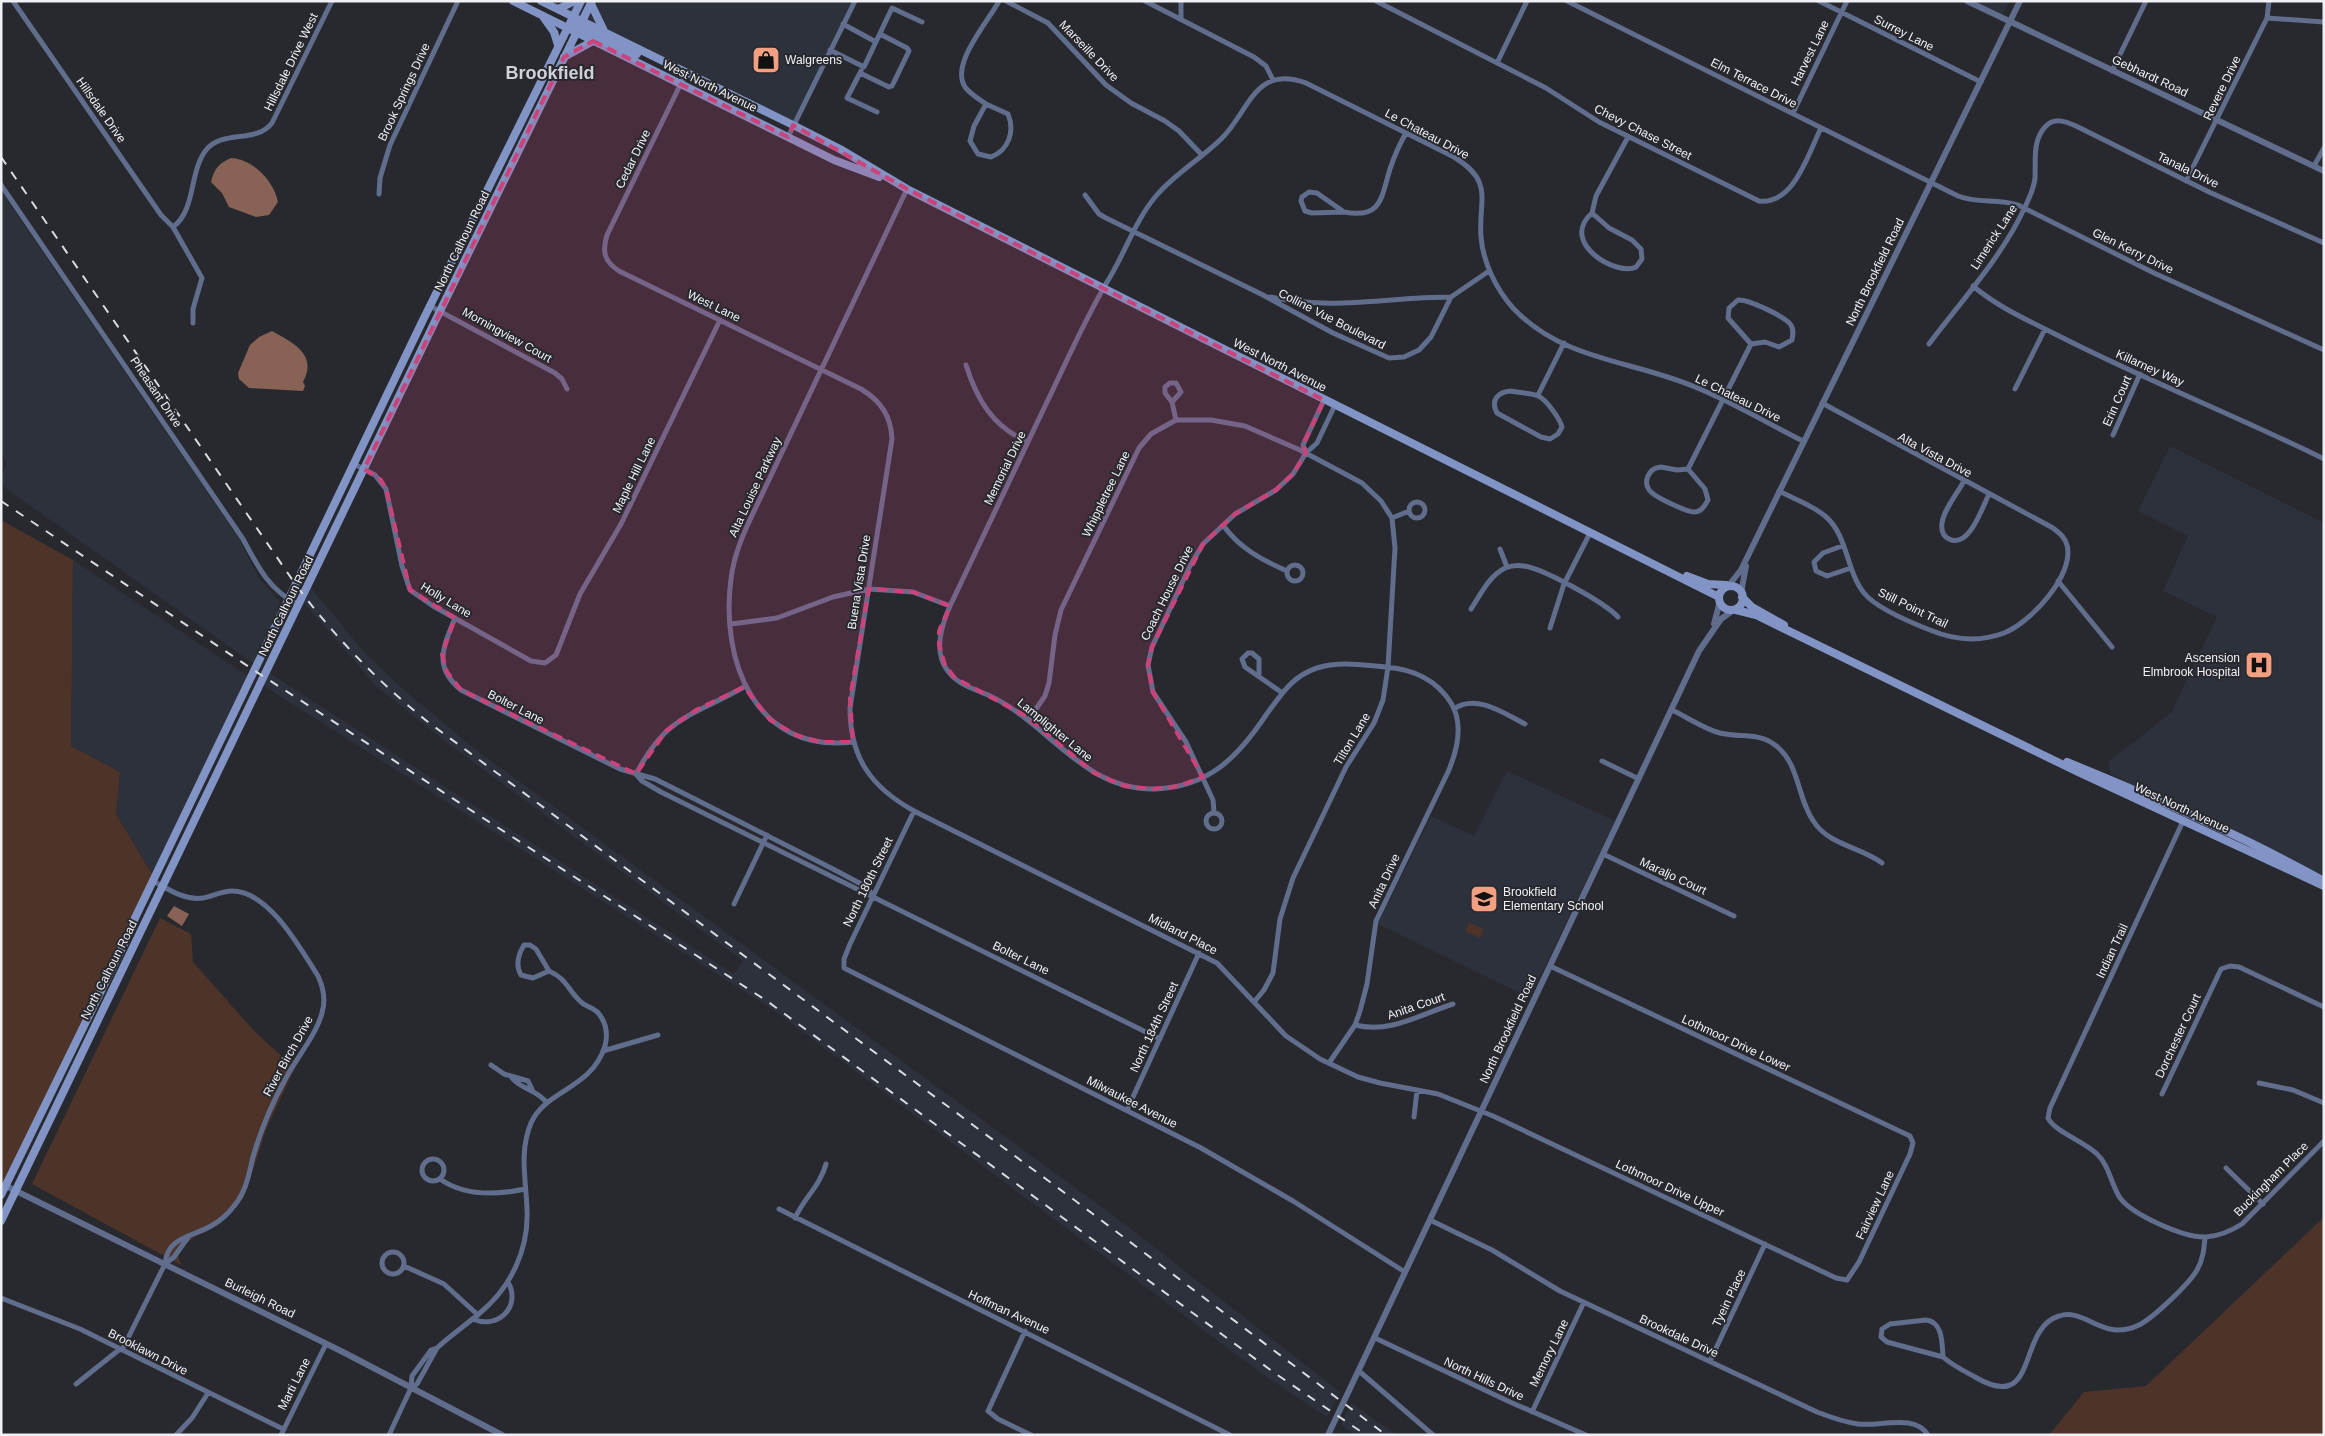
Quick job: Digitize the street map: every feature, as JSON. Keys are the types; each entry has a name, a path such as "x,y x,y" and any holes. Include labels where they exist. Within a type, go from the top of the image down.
{"main road":[{"name":"West North Avenue","path":"513,1 566,28 579,27 605,33 656,60 793,125 908,190 1720,599"},
{"name":"West North Avenue","path":"541,1 572,17 593,41 834,160 900,185"},
{"path":"558,10 575,1"},
{"name":"North Calhoun Road","path":"1,1195 122,949 430,306 558,44 581,1"},
{"path":"592,3 605,33"},
{"name":"North Calhoun Road","path":"1,1221 440,310 564,56 592,3"},
{"path":"544,17 554,32 558,44"},
{"path":"579,27 623,49 656,60"},
{"path":"564,56 593,41"},
{"name":"West North Avenue","path":"1651,563 1702,582 1728,585"},
{"path":"1728,585 1737,588 1742,595 1742,604 1734,610 1720,599 1722,588 1728,585"},
{"name":"West North Avenue","path":"1742,595 1749,604 1808,642"},
{"name":"West North Avenue","path":"1734,610 1756,616 2183,821 2324,886"},
{"name":"West North Avenue","path":"2032,749 2055,756 2187,813 2265,850 2324,881"}],"street":[{"name":"Hillsdale Drive","path":"13,1 161,216 173,228 202,278 193,309 193,323"},
{"name":"Hillsdale Drive West","path":"173,228 184,214 194,174 211,145 225,138 257,134 264,131 272,123 332,1"},
{"name":"Brook Springs Drive","path":"379,194 380,178 390,145 458,1"},
{"path":"788,137 855,1"},
{"path":"986,104 974,126 970,141 978,154 990,157 1003,150 1013,125 1008,114 986,104 966,90 960,72 969,49 1000,1"},
{"name":"Marseille Drive","path":"1006,1 1048,23 1106,85 1131,103 1172,126 1201,154"},
{"path":"1104,288 1133,232 1156,196 1229,130 1255,92 1273,80 1266,66 1254,57 1145,1"},
{"path":"1181,1 1181,19"},
{"path":"1497,63 1527,1"},
{"name":"Elm Terrace Drive","path":"1567,1 1932,182"},
{"name":"Surrey Lane","path":"1818,1 1981,82"},
{"name":"Harvest Lane","path":"1793,113 1847,1"},
{"name":"Gebhardt Road","path":"1967,1 2324,171"},
{"name":"North Brookfield Road","path":"1728,585 1735,579 1748,553 2020,1"},
{"path":"2112,71 2146,1"},
{"name":"Revere Drive","path":"2186,181 2267,18 2269,1"},
{"name":"Chevy Chase Street","path":"1375,2 1546,88 1599,122 1759,201 1768,202 1780,198 1790,189 1821,128"},
{"path":"877,112 847,98 864,67 881,28 892,8 922,22"},
{"path":"2267,18 2324,22"},
{"path":"843,24 876,42"},
{"path":"860,73 890,87 892,86 909,51 907,48 880,34"},
{"path":"830,50 864,67"},
{"name":"Cedar Drive","path":"604,255 607,236 686,73"},
{"name":"Le Chateau Drive","path":"1273,80 1291,79 1306,84 1454,157 1468,166 1475,175 1482,192 1480,237 1489,271 1506,299 1522,317 1538,329 1564,343 1609,362 1670,378 1723,400 1803,441"},
{"name":"Tanala Drive","path":"2045,127 2052,121 2067,122 2186,181 2324,243"},
{"name":"Limerick Lane","path":"1929,344 1997,254 2025,208 2033,187 2036,146 2045,127"},
{"path":"1344,212 1313,192 1305,194 1300,201 1303,209 1308,212 1356,214 1369,212 1379,204 1395,155 1406,134"},
{"path":"1592,213 1609,228 1632,240 1641,249 1642,259 1636,267 1622,269 1588,250 1583,241 1582,231 1586,218 1592,213 1596,196 1628,137"},
{"path":"2314,166 2324,148"},
{"name":"Glen Kerry Drive","path":"1932,182 1964,198 2006,201 2025,208 2154,273 2324,350"},
{"name":"Pheasant Drive","path":"1,185 243,539 262,574 272,587 299,605"},
{"name":"Alta Louise Parkway","path":"853,742 813,741 787,731 764,714 744,686 733,647 730,590 738,550 821,369 908,190"},
{"name":"Colline Vue Boulevard","path":"1085,195 1100,214 1133,232 1263,295 1373,352 1397,359 1412,354 1425,344 1451,297 1489,271"},
{"name":"West Lane","path":"604,255 609,264 618,271 821,369"},
{"name":"Killarney Way","path":"1973,286 1998,305 2045,329 2140,374 2258,426 2324,459"},
{"name":"Memorial Drive","path":"943,660 938,638 950,606 1104,288"},
{"name":"Colline Vue Boulevard","path":"1263,295 1304,303 1342,305 1451,297"},
{"path":"1738,300 1746,300 1786,320 1792,326 1792,340 1784,346 1765,342 1751,344 1728,318 1729,308 1738,300"},
{"name":"Morningview Court","path":"430,306 555,373 562,379 567,389"},
{"name":"Maple Hill Lane","path":"563,637 580,594 625,517 720,320"},
{"path":"2015,389 2045,329"},
{"path":"1538,395 1564,343"},
{"path":"1688,470 1751,344"},
{"path":"966,365 974,389 988,414 1007,431 1028,442"},
{"name":"Buena Vista Drive","path":"821,369 872,396 885,410 892,427 891,451 850,698 850,719 853,742 862,762 877,785 914,811"},
{"name":"Erin Court","path":"2113,435 2140,374"},
{"path":"1503,392 1538,395 1560,418 1561,431 1550,439 1541,437 1504,418 1494,408 1496,397 1503,392"},
{"name":"Coach House Drive","path":"1306,453 1303,445 1324,400"},
{"path":"1172,402 1176,420 1211,420 1245,426 1306,453"},
{"name":"Alta Vista Drive","path":"1822,403 2040,521"},
{"name":"Coach House Drive","path":"1214,812 1213,800 1203,777 1180,732 1153,692 1148,665 1156,636 1196,554 1210,534 1235,514 1280,488 1293,474 1306,453 1312,450 1317,443 1335,405"},
{"name":"Whippletree Lane","path":"1029,719 1045,696 1049,683 1055,635 1062,610 1135,455 1146,438 1176,420"},
{"name":"Tilton Lane","path":"1254,1002 1274,973 1281,914 1292,878 1350,758 1378,716 1385,692 1388,667 1395,548 1392,518 1382,501 1362,483 1306,453"},
{"name":"Holly Lane","path":"354,464 381,480 386,489 402,566 410,590 416,595 535,663 545,663 553,658 563,637"},
{"path":"1656,467 1688,470 1705,489 1708,500 1702,509 1695,512 1650,492 1646,482 1648,475 1656,467"},
{"path":"1964,481 1942,521 1942,531 1947,538 1955,541 1963,540 1989,494"},
{"name":"Still Point Trail","path":"1778,491 1825,516 1836,530 1851,568 1864,593 1872,601 1930,630 1962,639 1990,637 2006,633 2022,624 2035,613 2058,581 2068,557 2067,545 2062,536 2040,521"},
{"path":"1392,518 1409,511"},
{"path":"1223,525 1238,543 1255,555 1287,570"},
{"path":"1550,628 1564,584 1590,533"},
{"path":"1842,546 1819,556 1814,562 1816,571 1826,576 1851,568"},
{"path":"1500,549 1507,567"},
{"name":"North Brookfield Road","path":"1742,595 1748,553"},
{"path":"1471,609 1493,576 1507,567 1525,566 1604,605 1618,617"},
{"path":"2058,581 2112,647"},
{"path":"731,624 777,618 834,597 868,590 913,592 950,606"},
{"name":"North Brookfield Road","path":"1710,634 1718,615 1720,599"},
{"name":"North Brookfield Road","path":"1328,1435 1699,651 1724,616 1734,610"},
{"name":"Bolter Lane","path":"455,618 442,654 447,672 456,686 560,741 636,774 655,779 865,886 873,895"},
{"path":"1259,676 1259,659 1248,652 1244,655 1242,664 1281,692"},
{"name":"Lamplighter Lane","path":"943,660 960,682 1003,702 1029,719 1084,766 1103,778 1124,786 1167,788 1203,777 1219,768 1240,750 1281,692 1300,676 1326,666 1388,667"},
{"path":"1388,667 1414,672 1433,682 1454,708 1475,703 1489,706 1525,724"},
{"path":"636,774 655,742 675,723 744,686"},
{"name":"Anita Drive","path":"1329,1063 1355,1025 1367,984 1376,921 1448,772 1457,747 1458,726 1454,708"},
{"path":"1672,710 1720,733 1754,735 1773,743 1789,761 1808,813 1820,830 1882,863"},
{"path":"1602,761 1639,779"},
{"name":"Bolter Lane","path":"636,774 642,781 661,792 763,844 857,891 873,895 1160,1039"},
{"name":"Midland Place","path":"914,811 1222,966 1286,1036 1329,1063 1358,1077 1438,1094 1481,1111"},
{"name":"North 180th Street","path":"843,964 873,895 914,811"},
{"name":"Indian Trail","path":"2187,813 2048,1114 2050,1122 2082,1141 2098,1155 2120,1197 2128,1207 2183,1233 2205,1237"},
{"path":"734,904 767,836"},
{"name":"Maraljo Court","path":"1603,854 1734,916"},
{"name":"River Birch Drive","path":"121,1349 165,1264 166,1254 178,1240 218,1222 238,1201 247,1181 270,1111 287,1076 320,1020 324,994 318,976 308,961 275,915 257,898 232,891 203,898 190,898 153,881"},
{"path":"389,1435 411,1388 410,1382 418,1366 431,1350 437,1348 478,1315 497,1297 508,1282 516,1267 525,1240 527,1210 523,1165 528,1136 536,1115 547,1103 586,1076 603,1051 607,1038 607,1028 598,1012 581,1002 561,976 549,971 536,950 530,945 524,945 518,960 518,969 521,975 534,978 549,971"},
{"name":"North 184th Street","path":"1127,1110 1199,953"},
{"name":"Milwaukee Avenue","path":"843,964 848,971 1127,1110 1252,1177 1406,1272"},
{"name":"Lothmoor Drive Lower","path":"1550,966 1898,1130 1912,1139"},
{"name":"Dorchester Court","path":"2162,1094 2221,970 2235,966 2324,1007"},
{"name":"Anita Court","path":"1355,1025 1374,1027 1395,1025 1453,1004"},
{"path":"603,1051 658,1035"},
{"path":"491,1065 512,1078 524,1079 532,1085 532,1089 547,1103"},
{"path":"2259,1083 2293,1090 2324,1103"},
{"path":"1414,1117 1417,1091"},
{"name":"Lothmoor Drive Upper","path":"1481,1111 1836,1278 1846,1280 1850,1278"},
{"name":"Fairview Lane","path":"1850,1278 1910,1154 1913,1143 1912,1139"},
{"name":"Buckingham Place","path":"2205,1237 2236,1227 2263,1204 2324,1140"},
{"path":"440,1179 444,1172 441,1162 434,1159 427,1161 423,1167 425,1177 430,1180 440,1179 453,1186 481,1192 505,1193 525,1189"},
{"path":"795,1218 804,1200 819,1184 826,1164"},
{"path":"2226,1168 2263,1204"},
{"name":"Burleigh Road","path":"6,1186 326,1344 502,1435"},
{"name":"Hoffman Avenue","path":"778,1208 1025,1331 1217,1432 1230,1435"},
{"name":"Brookdale Drive","path":"1430,1220 1492,1250 1539,1279 1584,1302 1840,1421 1868,1425 1911,1423 1922,1428 1928,1435"},
{"path":"1943,1357 1938,1326 1933,1321 1890,1324 1882,1329 1881,1337 1887,1342 1943,1357 1992,1386 2008,1387 2021,1374 2041,1330 2055,1317 2072,1315 2106,1328 2118,1330 2139,1325 2150,1318 2198,1270 2203,1258 2205,1237"},
{"name":"Tyein Place","path":"1710,1361 1766,1244"},
{"path":"396,1252 404,1259 404,1266 399,1272 392,1274 386,1270 383,1260 389,1253 396,1252"},
{"path":"404,1266 444,1284 478,1315"},
{"path":"473,1319 490,1323 503,1316 508,1310 513,1296 508,1282"},
{"name":"Brooklawn Drive","path":"1,1298 63,1322 121,1349 282,1432"},
{"name":"Memory Lane","path":"1532,1412 1584,1302"},
{"path":"1025,1331 988,1411 998,1419 1031,1435"},
{"name":"North Hills Drive","path":"1375,1338 1532,1412 1586,1435"},
{"name":"Marti Lane","path":"282,1432 326,1344"},
{"path":"76,1384 121,1349"},
{"path":"1359,1371 1433,1435"},
{"path":"176,1435 192,1418 208,1393"}],"highlighted area":[{"path":"593,41 788,137 793,125 907,189 1324,400 1303,445 1306,453 1293,474 1276,490 1235,514 1203,544 1152,647 1148,665 1153,692 1203,777 1179,786 1152,789 1124,786 1094,773 1024,715 955,678 945,665 939,645 939,631 950,606 913,592 869,589 850,698 853,742 820,742 796,735 770,720 744,687 696,710 666,731 636,774 461,690 447,672 442,654 455,618 410,590 386,489 381,480 364,469 564,57"}],"shaded area":[{"path":"548,1 855,1 793,125"},
{"path":"1974,1 2010,1 2002,14"},
{"path":"231,158 247,162 261,172 272,186 278,202 269,215 256,217 229,207 222,193 211,182 218,167"},
{"path":"1,191 239,539 258,577 280,602 280,610 254,664 1,485 1,476 7,464 1,453"},
{"path":"272,331 295,345 305,357 307,372 303,382 305,386 303,391 249,388 239,379 238,373 250,345 259,337"},
{"name":"Ascension Elmbrook Hospital","path":"2170,446 2324,523 2324,879 2111,774 2108,762 2171,713 2217,617 2163,591 2188,536 2138,511"},
{"path":"1,520 73,560 71,746 120,772 116,814 152,874 54,1082 1,1186"},
{"path":"73,560 248,676 152,874 116,814 120,772 71,746"},
{"path":"311,588 366,654 404,690 475,749 1126,1225 1340,1392 1327,1417 1265,1376 772,1009 261,684 268,672 734,974 743,961 450,745 376,686 304,603"},
{"name":"Brookfield Elementary School","path":"1507,771 1615,821 1530,998 1378,924 1431,816 1474,836"},
{"path":"174,906 189,914 182,926 167,916"},
{"path":"160,918 191,934 193,962 256,1033 295,1068 267,1127 244,1197 220,1224 193,1238 185,1245 178,1256 181,1265 32,1184"},
{"path":"1469,923 1484,929 1480,938 1465,931"},
{"path":"2324,1217 2324,1435 2049,1435 2084,1392 2146,1386"},
{"path":"1351,1403 1397,1435 1356,1435 1341,1425"}],"railway":[{"path":"1,157 296,585 341,640 374,675 428,722 1073,1199 1386,1435"},
{"path":"1,501 255,671 767,1001 1276,1374 1366,1435"}],"place":[{"name":"Walgreens","path":"766,60"},
{"name":"Ascension Elmbrook Hospital","path":"2259,665"},
{"name":"Brookfield Elementary School","path":"1484,899"}],"district":[{"name":"Brookfield","path":"550,73"}]}
